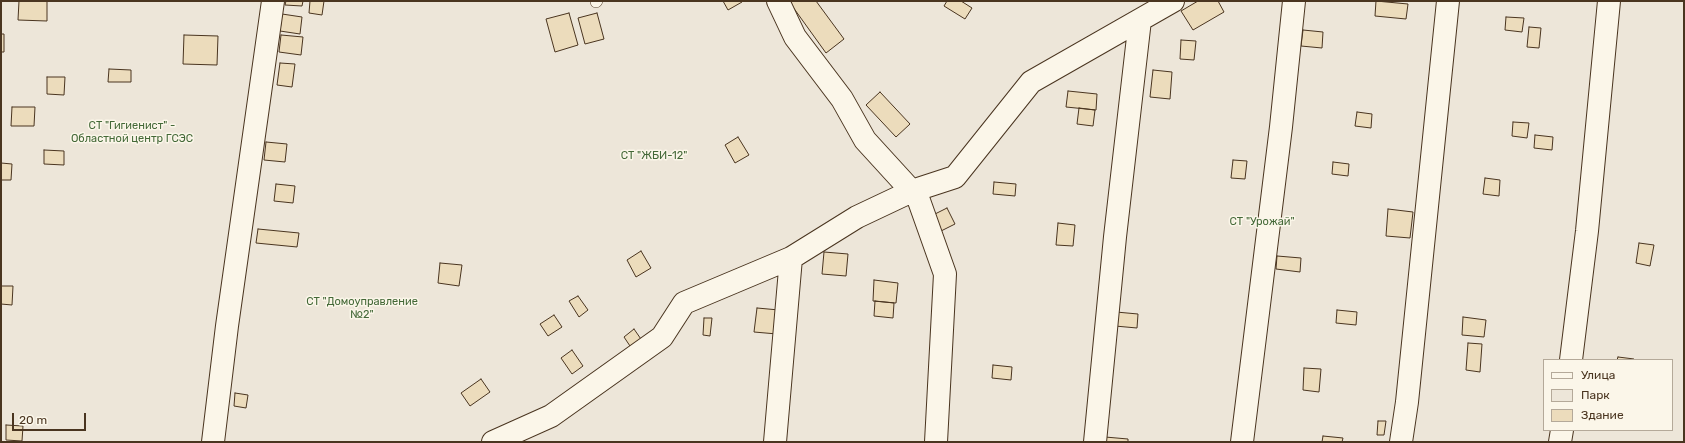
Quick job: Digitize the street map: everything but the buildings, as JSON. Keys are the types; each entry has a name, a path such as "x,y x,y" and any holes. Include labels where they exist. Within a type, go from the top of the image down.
{"street":[{"path":"213,442 227,326 273,1"},
{"path":"778,1 795,36 842,99 865,140 918,198 945,274 936,442"},
{"path":"493,442 551,416 662,337 684,303 792,258 857,217 912,191 955,177 1031,82 1173,1"},
{"path":"1242,442 1281,128 1294,1"},
{"path":"1402,442 1448,1"},
{"path":"1571,359 1587,231 1609,1"},
{"path":"1095,442 1115,237 1140,20"},
{"path":"775,442 792,258"},
{"path":"1560,442 1562,431"}],"green space":[{"path":"1,1 1684,1 1684,442 1,442"}],"park label":[{"name":"СТ \"Гигиенист\" - Областной центр ГСЭС","path":"132,132"},
{"name":"СТ \"ЖБИ-12\"","path":"654,156"},
{"name":"СТ \"Урожай\"","path":"1262,222"},
{"name":"СТ \"Домоуправление №2\"","path":"362,308"}]}
